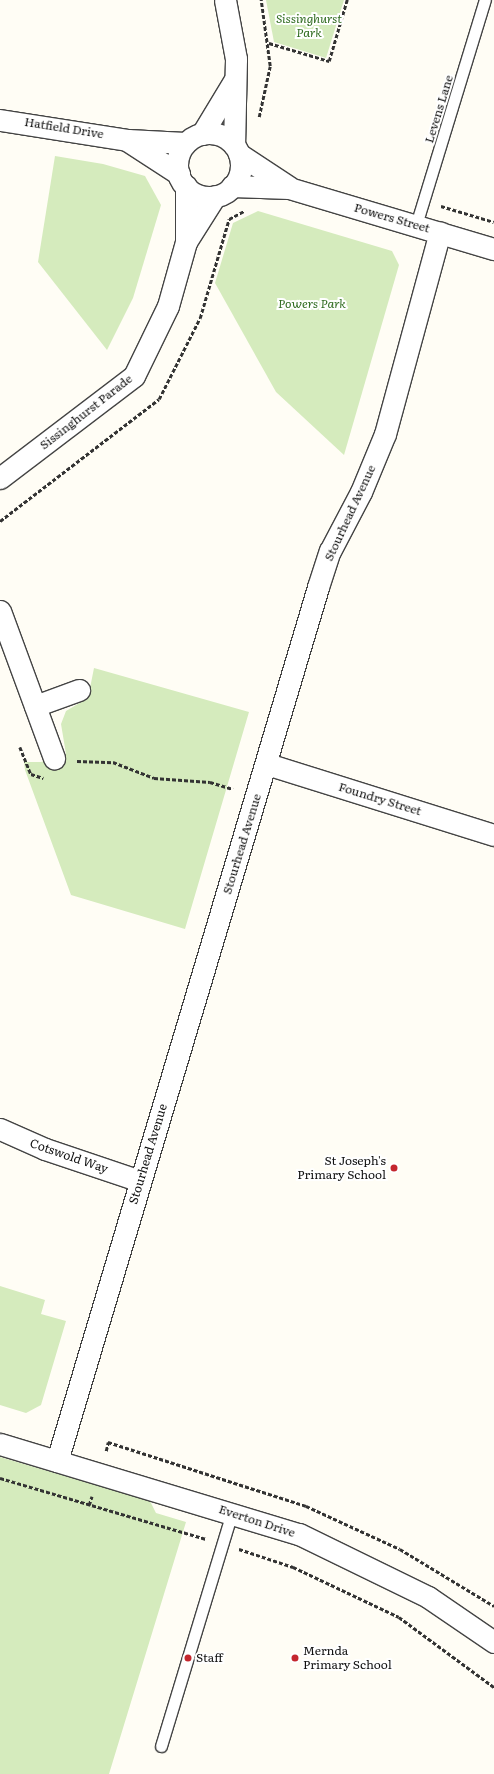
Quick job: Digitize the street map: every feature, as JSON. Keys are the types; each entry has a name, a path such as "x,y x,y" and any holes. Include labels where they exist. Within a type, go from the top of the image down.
{"street":[{"path":"226,0 233,38 237,150 240,171 224,191 199,195 182,180 178,158 194,139 234,81"},
{"name":"Hatfield Drive","path":"0,120 128,140 194,139"},
{"path":"194,139 220,135 237,150"},
{"name":"Hatfield Drive","path":"128,140 182,180"},
{"name":"Powers Street","path":"237,150 289,188"},
{"name":"Sissinghurst Parade","path":"0,478 134,376 168,306 186,242 182,180"},
{"name":"Powers Street","path":"224,191 289,188 494,249"},
{"name":"Sissinghurst Parade","path":"186,242 224,191"},
{"name":"Stourhead Avenue","path":"56,1460 330,551 361,492 394,409 440,232"},
{"path":"0,611 57,766"},
{"path":"35,706 79,690"},
{"name":"Foundry Street","path":"267,764 494,835"},
{"name":"Cotswold Way","path":"0,1129 45,1149 140,1181"},
{"name":"Everton Drive","path":"0,1444 232,1512 299,1534 364,1562 428,1597 494,1642"}],"lane":[{"name":"Levens Lane","path":"416,225 425,201 485,0"},
{"path":"161,1746 232,1512"}],"path":[{"path":"258,121 270,66 269,43 261,0"},
{"path":"269,43 329,61 347,0"},
{"path":"425,201 494,222"},
{"path":"20,747 31,774 40,779 57,766 113,762 154,778 210,782 257,796"},
{"path":"0,1478 223,1544 293,1567 399,1617 494,1687"}],"green space":[{"name":"Sissinghurst Park","path":"266,0 344,0 326,58 274,42"},
{"path":"55,156 103,164 145,176 161,205 133,298 107,350 38,262"},
{"name":"Powers Park","path":"258,211 392,251 399,265 344,455 276,392 215,283 233,223"},
{"path":"94,668 249,712 185,929 71,895 25,770 24,762 41,762 66,754 61,724 66,711 88,698"},
{"path":"0,1286 45,1300 41,1314 66,1321 41,1405 26,1413 0,1405"},
{"path":"0,1457 150,1501 156,1513 186,1522 109,1774 0,1774"}],"place":[{"name":"St Joseph's Primary School","path":"394,1168"},
{"name":"Staff","path":"188,1658"},
{"name":"Mernda Primary School","path":"295,1658"}]}
